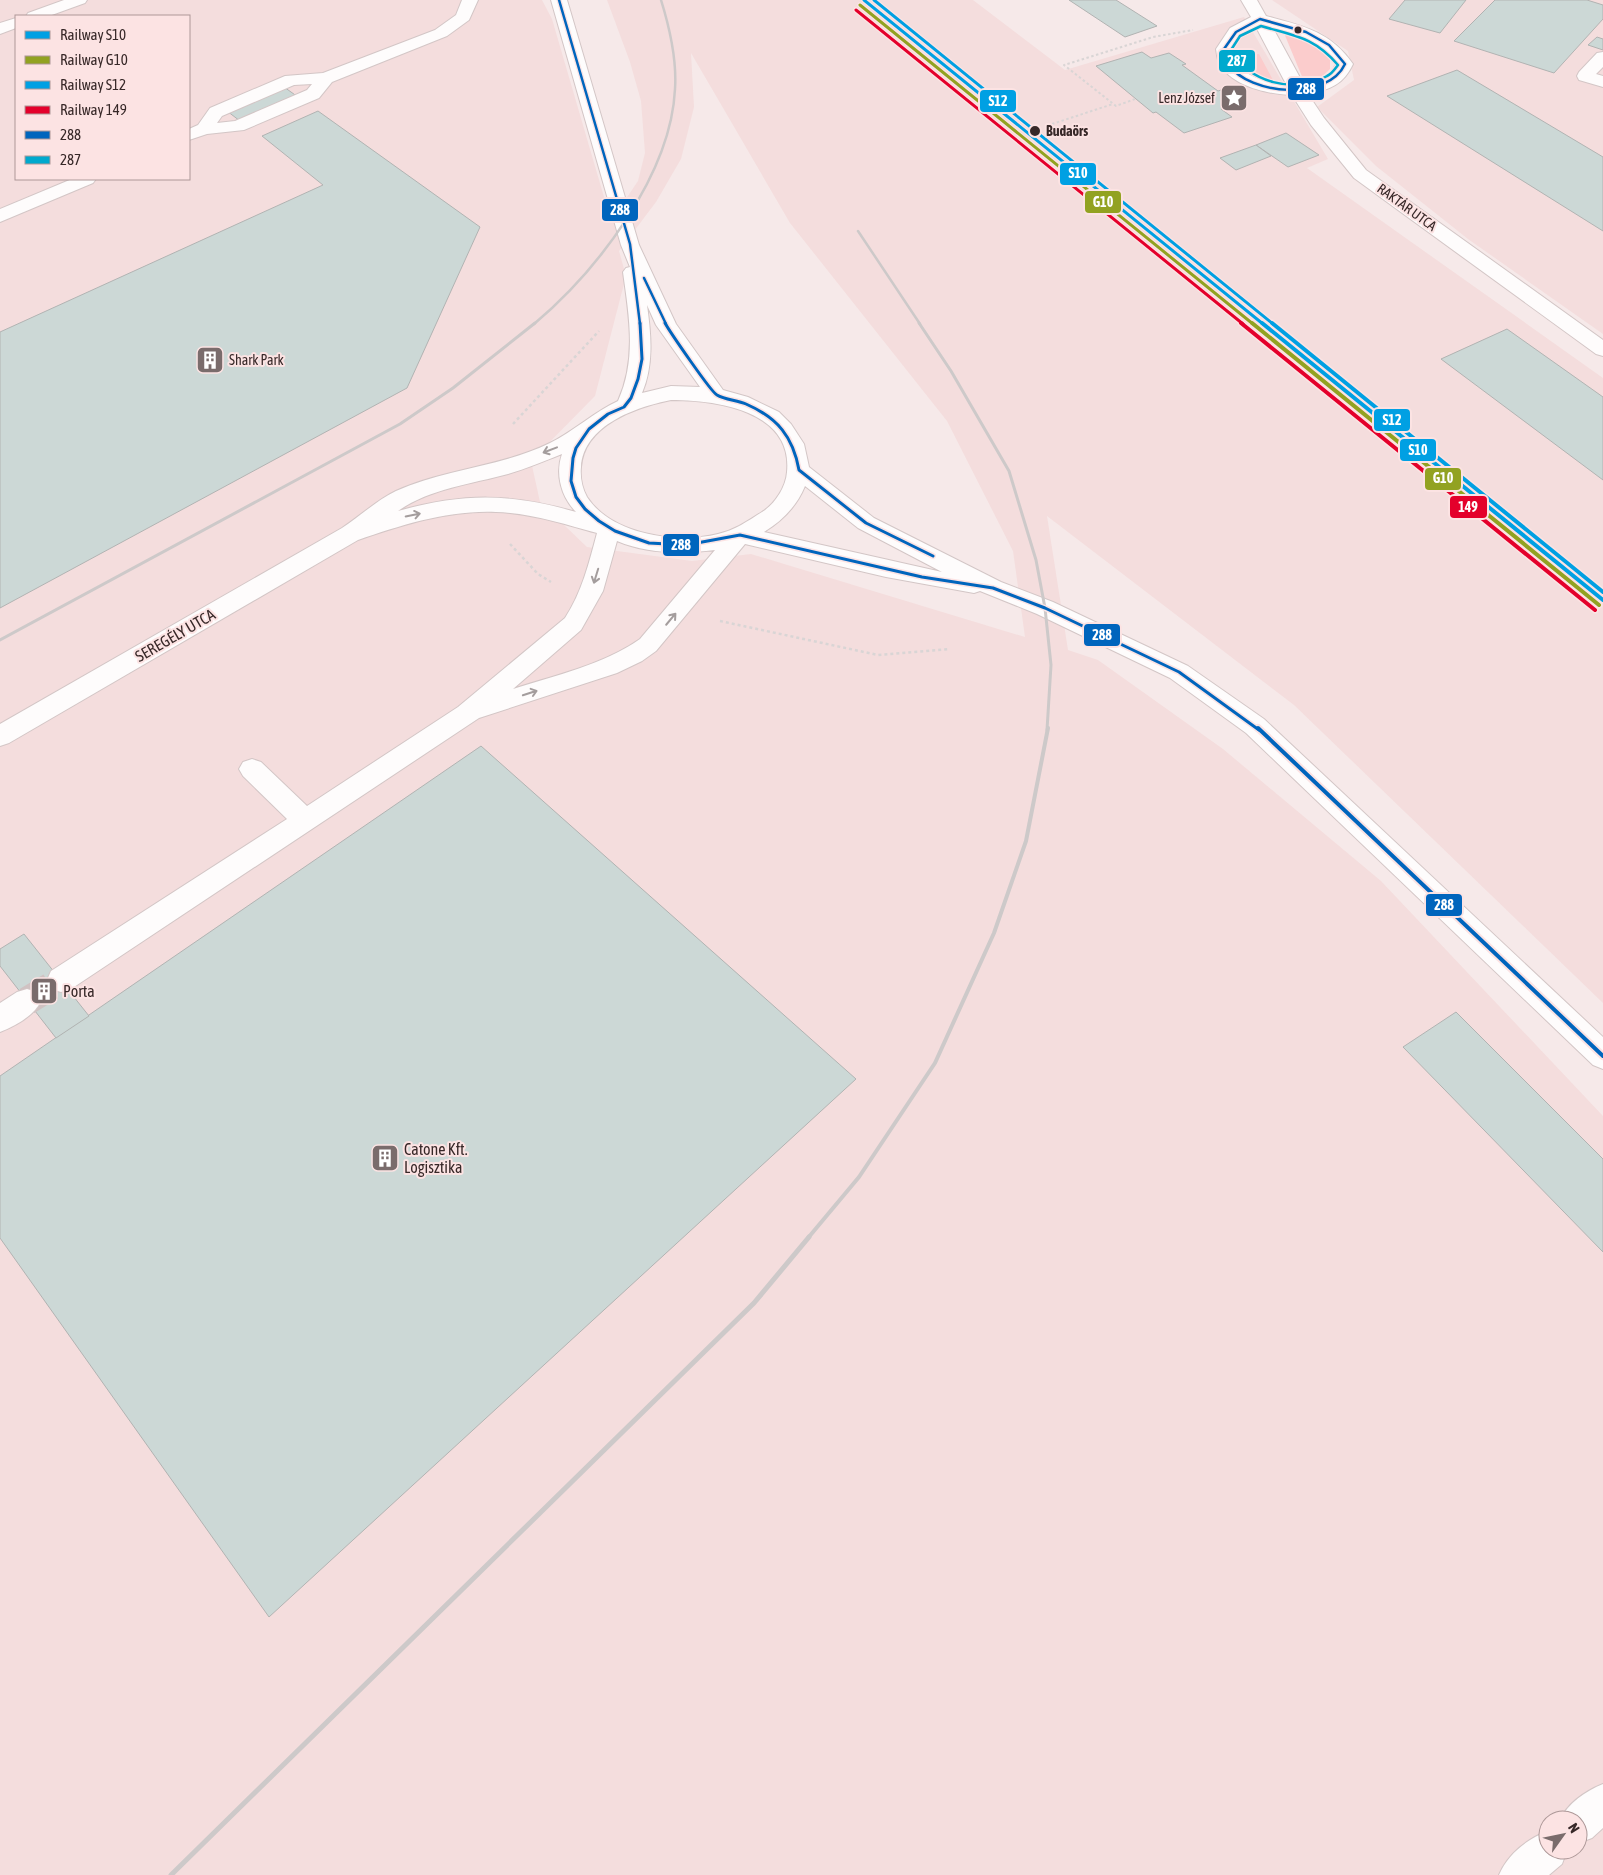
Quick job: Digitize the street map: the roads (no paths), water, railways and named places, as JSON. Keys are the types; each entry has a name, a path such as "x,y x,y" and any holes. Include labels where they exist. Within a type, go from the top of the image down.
{"street":[{"path":"37,15 79,0"},
{"path":"196,132 238,126 314,94 326,78 441,33 463,17 470,0"},
{"path":"559,0 630,246 666,325 716,395"},
{"name":"RAKTÁR UTCA","path":"1249,0 1281,55 1298,91 1317,121 1360,174 1603,350"},
{"path":"1260,19 1306,32 1329,45 1345,64 1339,77 1325,86 1298,91 1272,90 1250,82 1232,69 1224,56 1224,47 1233,33 1260,19"},
{"path":"0,29 15,23"},
{"path":"1603,57 1585,76 1603,82"},
{"path":"0,216 85,180"},
{"path":"627,404 636,388 642,352 630,246"},
{"name":"SEREGÉLY UTCA","path":"0,736 350,534 403,497 444,483 503,468 557,448 608,414 627,404 648,398 694,392 740,400 760,410 777,422 790,436 797,453 799,470"},
{"path":"592,426 581,439 573,453 570,467 571,482 575,496 589,514 609,529 632,539 660,545 688,546 716,542 740,535 776,514 796,485 799,470 866,523 993,588 1045,608 1179,672 1254,726 1603,1056"},
{"name":"SEREGÉLY UTCA","path":"350,534 405,516 452,507 496,504 547,512 609,529"},
{"path":"61,980 467,714 573,624 584,609 591,593 609,529"},
{"path":"740,535 829,554 922,578 993,588"},
{"path":"467,714 608,666 634,655 648,645 740,535"},
{"path":"252,769 305,820"},
{"path":"0,1019 27,1001"},
{"path":"1588,1816 1603,1803"},
{"path":"1519,1875 1538,1859"}],"tunnel":[{"path":"27,1001 61,980"}],"railway":[{"path":"534,324 582,277 605,249 627,219 660,155 670,122 675,89 672,44 661,0"},
{"path":"858,231 920,324"},
{"path":"0,640 400,424 453,388 535,323"},
{"path":"919,323 951,371 1009,471 1036,560 1045,608 1051,665 1047,730"},
{"path":"808,1238 859,1177 935,1063 994,933 1026,841 1048,728"},
{"path":"171,1875 754,1303 809,1237"}],"rail line":[{"name":"S10","path":"864,0 1603,600"},
{"name":"S12","path":"874,0 1603,592"},
{"name":"G10","path":"860,5 1599,605"},
{"name":"149","path":"856,10 1595,610"}],"place":[{"name":"Lenz József","path":"1234,98"},
{"name":"Budaörs","path":"1035,131"},
{"name":"Shark Park","path":"210,360"},
{"name":"Porta","path":"44,991"},
{"name":"Catone Kft. Logisztika","path":"385,1158"}]}
